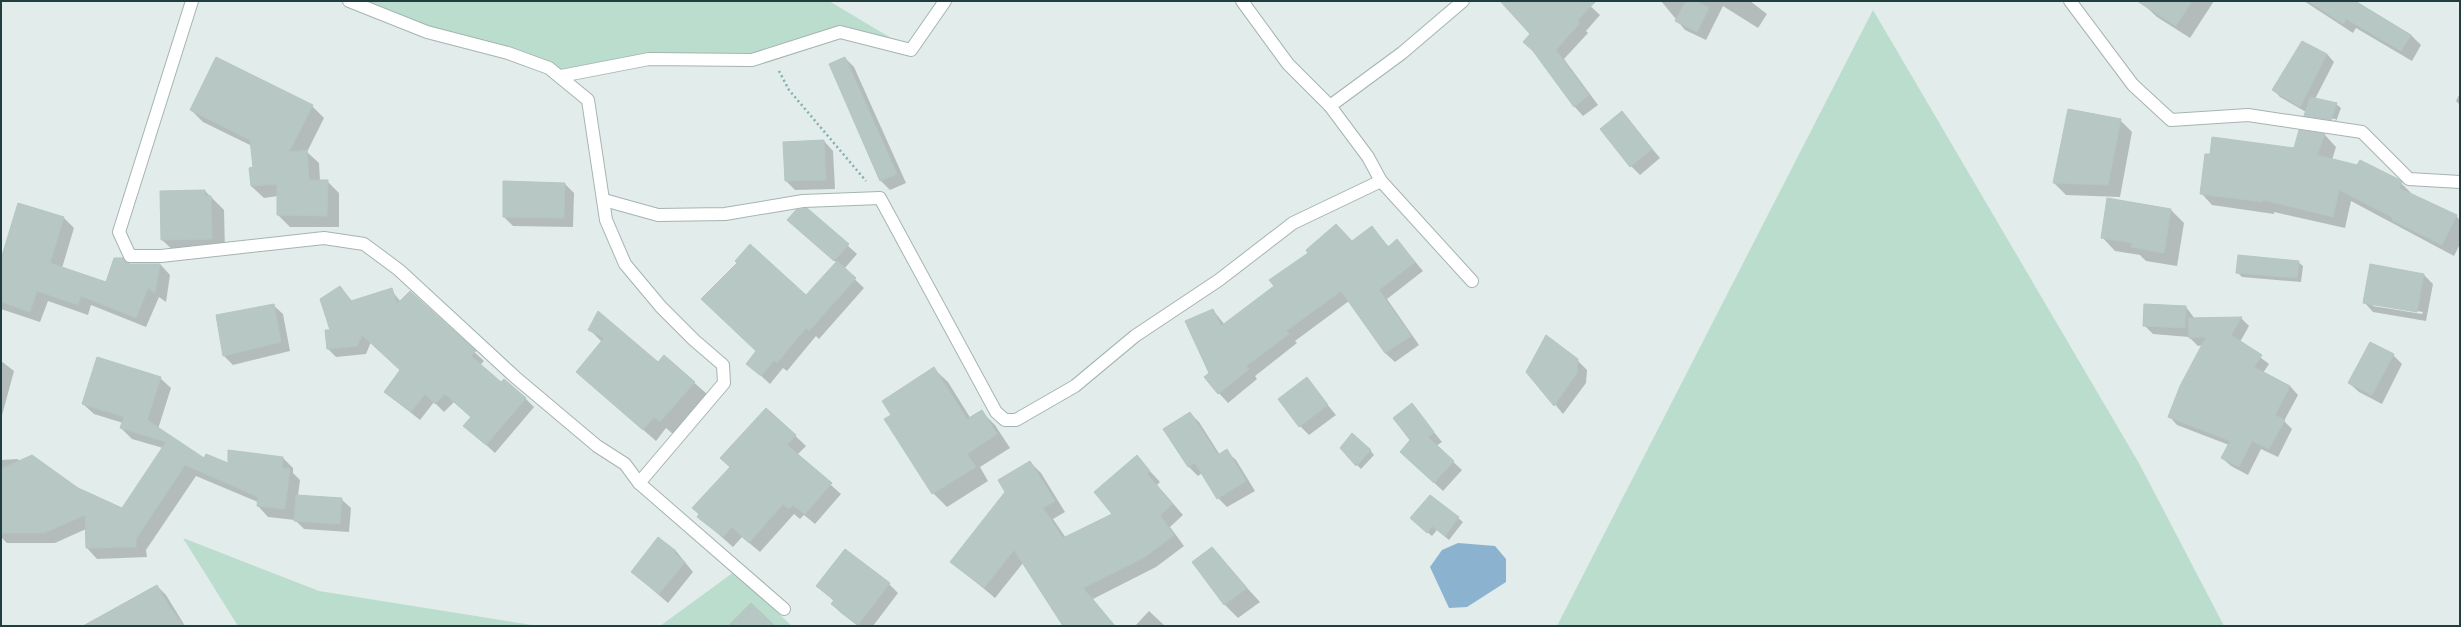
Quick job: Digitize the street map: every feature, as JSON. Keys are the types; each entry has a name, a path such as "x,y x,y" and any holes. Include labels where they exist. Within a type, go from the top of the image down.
{"street":[{"path":"192,1 119,232 130,256 161,256 324,238 364,244 399,270 539,397 598,446 626,464 639,483 784,609"},
{"path":"349,1 426,32 508,53 549,68 561,76 588,100 606,220 626,264 661,307 723,366 725,373 724,383 639,483"},
{"path":"561,76 649,60 752,60 840,32 911,50 945,1"},
{"path":"1242,1 1288,64 1330,106 1368,157 1381,181 1472,281"},
{"path":"1330,106 1402,53 1463,1"},
{"path":"2070,1 2133,85 2171,120 2248,115 2362,132 2409,179 2460,182"},
{"path":"604,200 658,215 725,214 803,201 880,198 996,412 1005,420 1016,420 1075,386 1135,336 1219,280 1293,223 1381,181"}],"path":[{"path":"770,54 789,90 880,198"}],"green space":[{"path":"349,1 829,1 911,50 840,32 752,60 649,59 561,76"},
{"path":"1873,10 2140,465 2224,626 1557,626"},
{"path":"183,538 319,591 538,626 238,626"},
{"path":"734,572 792,626 660,626"}],"water":[{"path":"1458,543 1495,546 1506,559 1506,582 1467,607 1449,608 1430,567 1442,550"}],"building":[{"path":"1500,1 1596,1 1577,21 1580,23 1556,50 1589,95 1574,107 1533,51 1523,42 1530,34"},
{"path":"1686,1 1696,1 1709,8 1697,32 1675,21"},
{"path":"2137,1 2192,1 2176,26"},
{"path":"2308,1 2355,1 2411,35 2401,51 2346,19 2343,24"},
{"path":"2302,41 2327,54 2300,107 2272,90"},
{"path":"216,57 313,105 289,152 307,150 309,180 328,180 327,216 277,215 277,184 251,186 249,168 253,167 250,140 190,110"},
{"path":"845,57 897,174 880,181 829,64"},
{"path":"2310,97 2337,103 2331,120 2304,116"},
{"path":"2068,109 2121,119 2108,185 2053,183"},
{"path":"1622,111 1652,149 1630,167 1600,129"},
{"path":"2299,130 2325,134 2317,155 2357,165 2360,160 2398,179 2402,182 2399,188 2457,215 2442,245 2392,220 2392,217 2339,190 2333,217 2263,200 2262,202 2200,194 2205,154 2210,154 2212,137 2294,148"},
{"path":"824,140 826,180 785,181 783,142"},
{"path":"503,181 565,183 564,218 503,217"},
{"path":"205,190 205,196 211,196 212,239 161,240 160,191"},
{"path":"2107,198 2171,209 2164,253 2131,247 2132,243 2101,238"},
{"path":"18,203 64,217 50,263 106,282 114,258 123,258 130,264 160,264 155,293 148,288 136,318 81,296 78,305 37,291 30,312 1,302 1,259"},
{"path":"807,208 849,244 834,261 787,220 796,210"},
{"path":"1336,224 1352,241 1372,226 1388,247 1397,239 1415,262 1379,290 1411,336 1385,353 1341,291 1286,331 1289,334 1246,366 1249,369 1218,394 1204,377 1209,373 1185,321 1213,309 1221,326 1274,286 1269,280 1308,253 1306,250"},
{"path":"750,244 806,295 837,261 856,278 809,331 806,328 777,363 774,360 761,376 746,364 756,351 701,299 737,263 735,261"},
{"path":"2238,255 2299,261 2297,278 2236,273"},
{"path":"2370,264 2424,274 2417,312 2363,303"},
{"path":"340,286 351,301 392,288 397,304 410,291 476,351 471,356 501,382 504,379 526,398 486,445 463,426 471,417 445,394 435,404 425,394 411,412 384,392 400,370 362,335 357,346 327,349 325,330 330,330 320,299"},
{"path":"274,304 281,342 223,356 216,315"},
{"path":"2144,304 2186,306 2185,328 2143,326"},
{"path":"598,311 658,362 664,355 695,382 660,422 654,417 643,430 576,372 604,338 588,330"},
{"path":"2242,317 2231,335 2262,355 2254,367 2290,386 2275,415 2285,420 2269,449 2252,441 2239,467 2221,458 2230,441 2168,417 2180,386 2206,337 2189,338 2188,318"},
{"path":"1546,335 1578,359 1577,373 1554,406 1526,372"},
{"path":"2370,342 2394,354 2372,395 2348,383"},
{"path":"97,357 161,377 147,420 204,458 206,454 228,463 228,450 283,457 282,468 290,469 285,509 257,506 258,497 185,465 136,539 136,547 86,548 85,515 44,533 1,533 1,469 32,455 78,488 122,508 166,442 120,428 124,417 82,404"},
{"path":"934,367 967,419 982,410 997,434 967,454 976,467 932,494 884,419 891,415 882,401"},
{"path":"1307,377 1328,405 1299,427 1278,399"},
{"path":"1412,403 1434,432 1428,437 1454,461 1434,483 1400,452 1410,440 1393,418"},
{"path":"766,408 796,435 787,445 832,483 805,514 793,505 789,509 783,504 749,543 732,527 723,537 697,517 699,514 692,508 730,467 720,458"},
{"path":"1190,412 1218,455 1227,449 1246,481 1217,499 1195,463 1188,467 1163,429"},
{"path":"1352,433 1371,450 1356,466 1340,448"},
{"path":"1137,455 1150,471 1147,474 1173,504 1160,515 1174,535 1145,557 1083,588 1115,626 1063,626 1014,550 984,588 950,562 1005,492 998,480 1030,461 1055,501 1043,508 1063,538 1112,514 1094,492"},
{"path":"296,495 342,498 340,524 294,521"},
{"path":"1430,495 1459,517 1445,536 1432,526 1427,533 1410,518"},
{"path":"658,537 676,551 674,553 685,562 659,594 631,572"},
{"path":"1212,547 1247,588 1224,605 1192,562"},
{"path":"845,549 890,583 858,625 831,604 834,600 816,586"},
{"path":"157,585 169,606 184,626 83,626"},
{"path":"751,603 775,626 728,626"}]}
